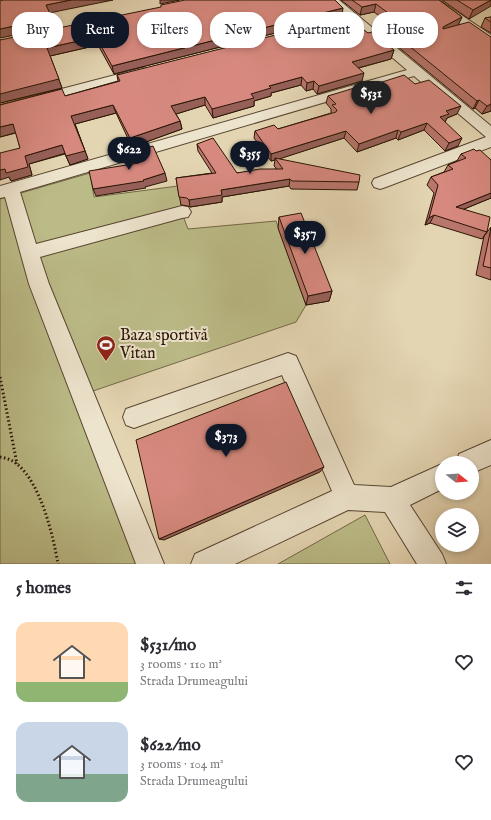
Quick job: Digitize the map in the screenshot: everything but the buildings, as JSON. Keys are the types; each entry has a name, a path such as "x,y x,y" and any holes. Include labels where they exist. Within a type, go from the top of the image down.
{"street":[{"path":"332,0 346,12"},
{"path":"432,0 491,41"},
{"path":"364,27 491,134"},
{"path":"0,108 153,69"},
{"path":"150,564 39,284 6,191 417,71"},
{"path":"380,182 491,140"},
{"path":"29,253 182,212"},
{"path":"134,417 288,363 347,497"},
{"path":"479,458 491,452"},
{"path":"205,564 347,497 392,500 435,479"},
{"path":"392,500 432,564"}],"path":[{"path":"0,377 17,464 32,484 44,513 56,551 58,564"},
{"path":"0,457 17,464"}],"green space":[{"name":"Baza sportivă Vitan","path":"90,173 94,197 178,186 183,216 188,229 276,221 306,305 296,322 93,391 158,564 0,564 0,199"},
{"path":"365,515 390,564 278,564"}],"place":[{"name":"Baza sportivă Vitan","path":"106,362"}]}
